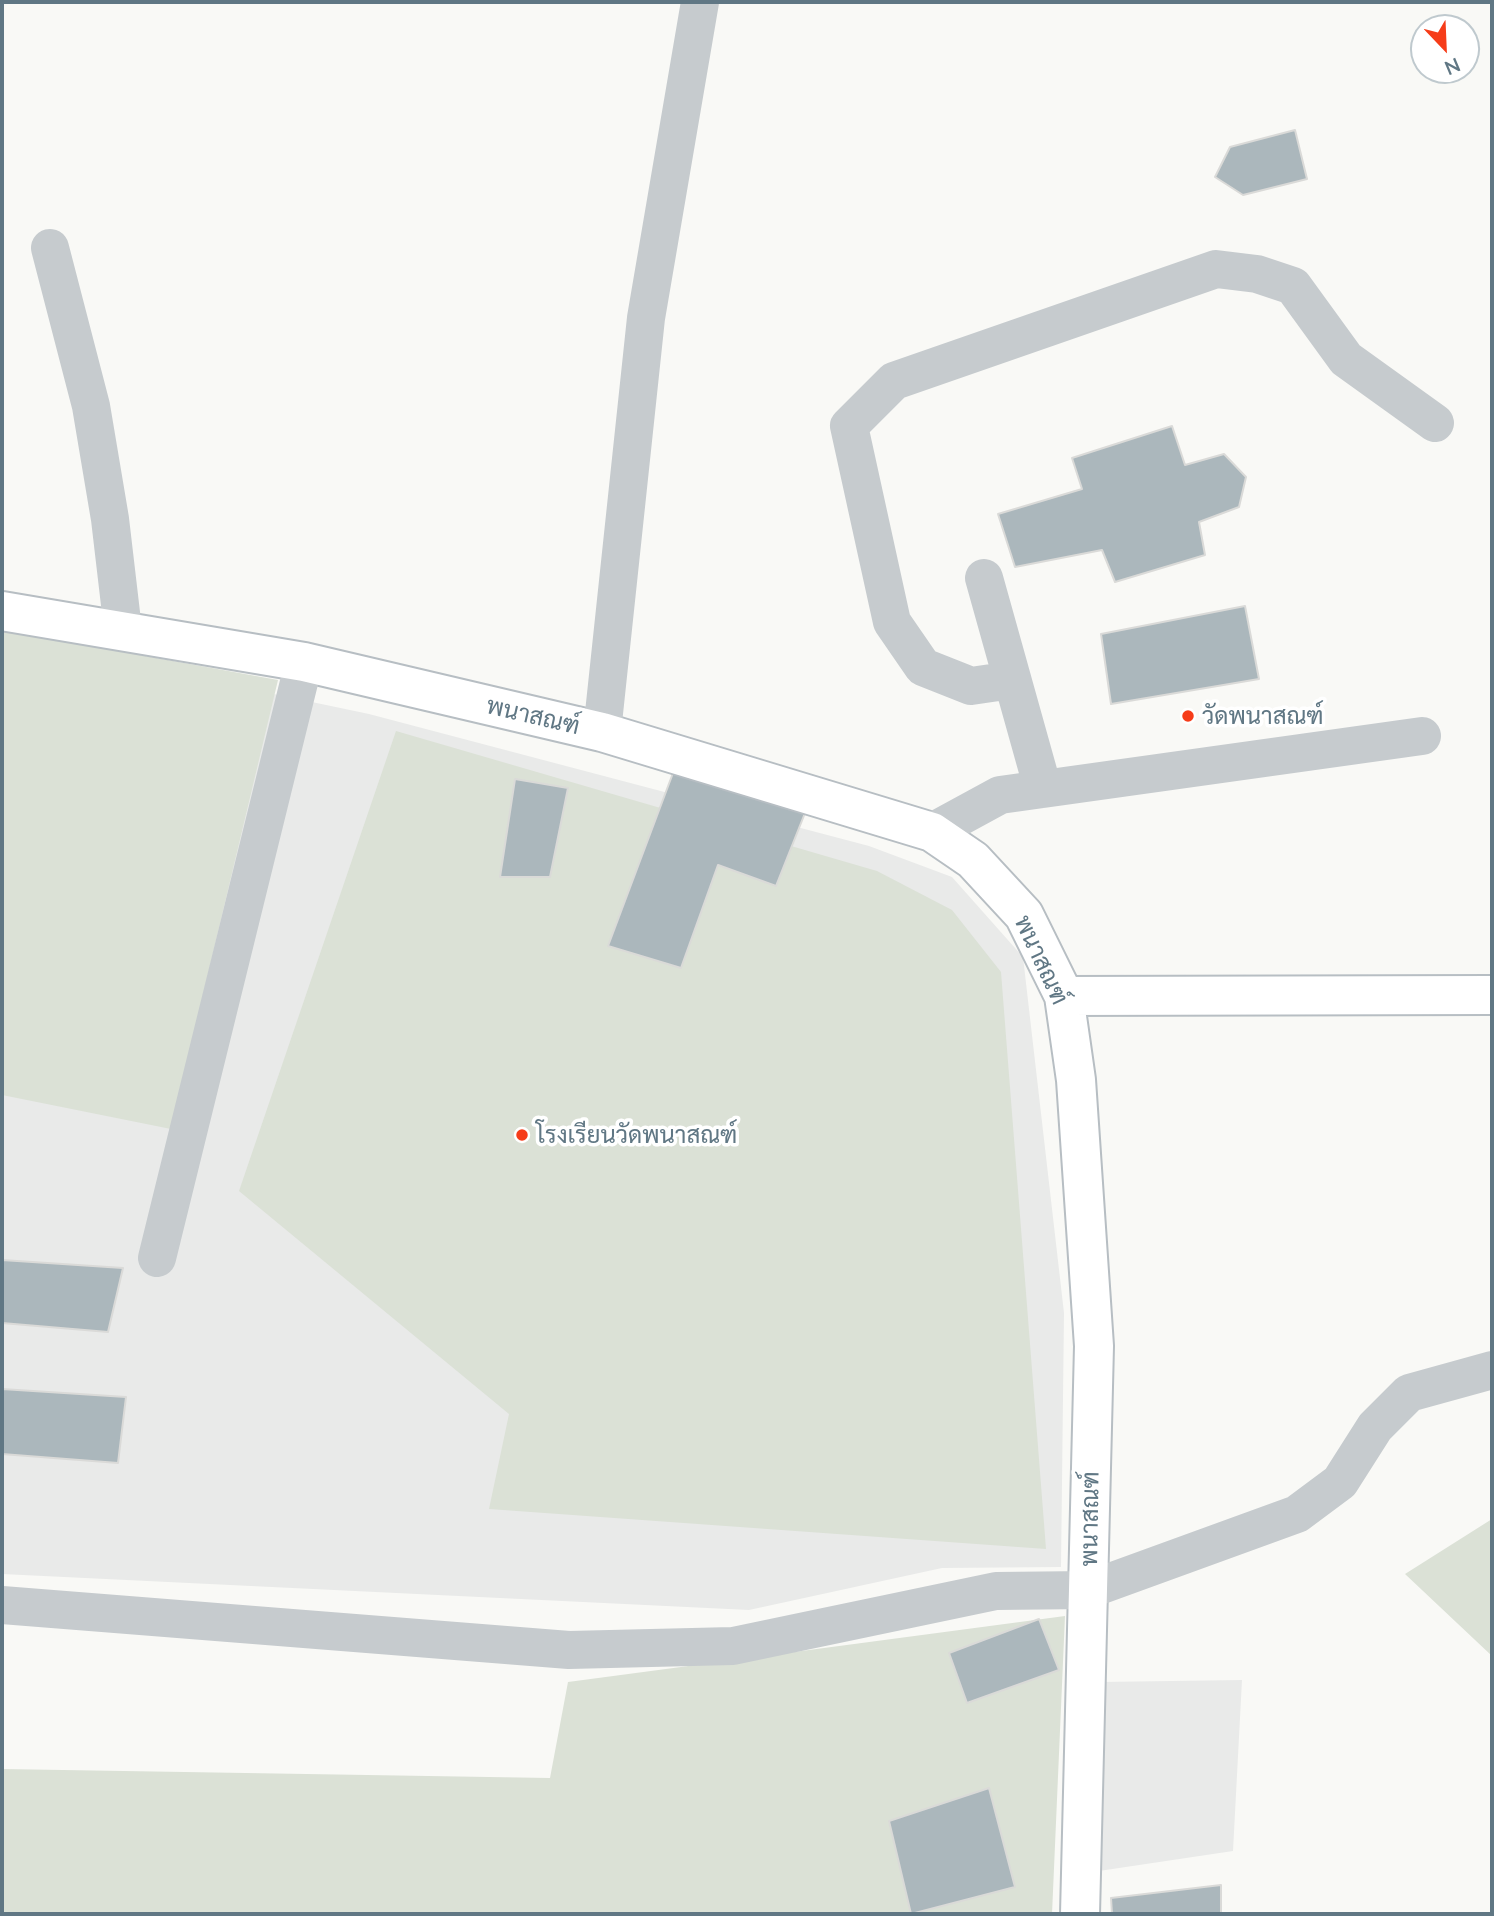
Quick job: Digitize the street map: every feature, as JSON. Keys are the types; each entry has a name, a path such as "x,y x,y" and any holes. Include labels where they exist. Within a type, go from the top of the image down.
{"street":[{"path":"602,732 646,318 699,2"},
{"path":"50,248 90,406 110,519 123,630"},
{"path":"1012,680 971,686 923,667 892,622 849,426 894,380 1216,269 1257,274 1293,286 1346,359 1435,423"},
{"path":"984,578 1043,789"},
{"name":"พนาสณฑ์","path":"2,611 304,662 602,732 932,832 973,860 1024,915 1063,996 1076,1080 1094,1346 1080,1914"},
{"path":"158,1258 304,662"},
{"path":"932,832 1000,795 1422,736"},
{"path":"1063,996 1492,995"},
{"path":"2,1605 569,1650 733,1646 996,1591 1088,1590 1297,1514 1340,1482 1375,1427 1409,1393 1492,1370"}],"shaded area":[{"path":"2,630 278,680 171,1129 2,1095"},
{"name":"โรงเรียนวัดพนาสณฑ์","path":"2,637 369,714 869,846 952,877 1023,957 1064,1313 1061,1567 942,1568 749,1610 2,1574"},
{"path":"396,731 877,871 952,910 1001,972 1046,1549 489,1509 509,1414 239,1191"},
{"path":"1492,1519 1492,1656 1405,1574"},
{"path":"1065,1616 1052,1914 2,1914 2,1769 550,1778 568,1682"},
{"path":"1242,1680 1233,1851 1099,1871 1100,1682"}],"building":[{"path":"1295,130 1307,179 1243,195 1215,177 1230,147"},
{"path":"1172,426 1185,465 1224,454 1246,477 1239,507 1199,522 1205,555 1115,582 1102,550 1015,567 998,514 1082,489 1072,458"},
{"path":"1245,606 1259,679 1111,704 1101,634"},
{"path":"673,773 805,813 776,886 718,865 681,968 608,946"},
{"path":"515,779 568,788 550,877 500,877"},
{"path":"2,1260 123,1268 108,1332 2,1323"},
{"path":"2,1389 126,1397 118,1463 2,1454"},
{"path":"1039,1619 1059,1670 967,1703 949,1653"},
{"path":"989,1788 1015,1887 911,1914 889,1821"},
{"path":"1221,1885 1221,1914 1112,1914 1111,1898"}],"place":[{"name":"วัดพนาสณฑ์","path":"1188,716"},
{"name":"โรงเรียนวัดพนาสณฑ์","path":"522,1135"}]}
